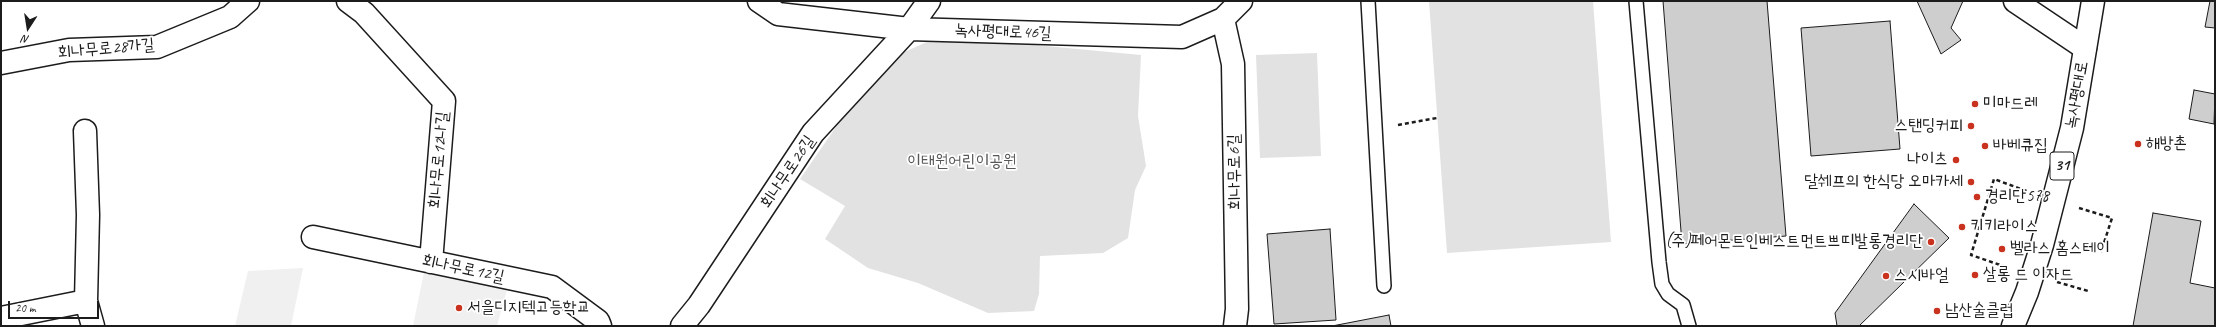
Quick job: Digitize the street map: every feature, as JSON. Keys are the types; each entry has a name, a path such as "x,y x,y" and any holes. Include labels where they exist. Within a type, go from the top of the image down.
{"street":[{"name":"회나무로28가길","path":"1,63 68,50 157,47 230,17 248,1"},
{"name":"회나무로12나길","path":"348,1 364,12 444,101 431,262"},
{"name":"녹사평대로46길","path":"759,1 778,14 909,29 1182,37 1223,19 1241,1"},
{"name":"회나무로26길","path":"682,326 699,305 813,133 909,29 929,1"},
{"path":"2015,1 2085,48"},
{"name":"녹사평대로","path":"2013,326 2027,292 2042,245 2072,128 2093,1"},
{"name":"회나무로6길","path":"1223,19 1233,64 1237,309 1235,326"},
{"path":"85,131 88,215 86,301 93,326"},
{"name":"회나무로12길","path":"313,237 552,287 598,321 600,326"},
{"path":"1,318 86,301"}],"lane":[{"path":"1368,1 1384,286"},
{"path":"1636,1 1662,284 1668,294 1683,305 1689,326"}],"path":[{"path":"1376,130 1437,118"},
{"path":"1971,256 1994,179"},
{"path":"2101,252 2112,218"}],"shaded area":[{"path":"303,268 291,326 235,326 248,271"},
{"name":"서을디지텍고등학교","path":"424,272 507,290 497,326 413,326"}],"green space":[{"path":"1429,1 1593,1 1611,242 1447,253"},
{"name":"이태원어린이공원","path":"940,36 1141,55 1138,116 1146,166 1135,190 1128,238 1103,253 1040,256 1039,294 1034,311 988,313 918,283 868,268 825,239 845,206 800,179 880,63"},
{"path":"1317,53 1321,156 1260,158 1256,55"}],"building":[{"path":"1663,1 1767,1 1786,236 1682,244"},
{"path":"1917,1 1963,1 1951,28 1961,40 1941,54"},
{"path":"2210,1 2215,1 2215,28 2205,27"},
{"path":"1890,21 1900,149 1811,156 1801,28"},
{"path":"2194,90 2215,94 2214,124 2189,119"},
{"name":"스시바얼","path":"1914,204 1949,238 1859,326 1837,326 1835,313"},
{"path":"2153,213 2201,221 2190,283 2215,288 2215,326 2133,326"},
{"path":"1330,229 1336,320 1274,324 1267,234"},
{"path":"1389,315 1391,326 1332,326"}],"place":[{"name":"미마드레","path":"1975,104"},
{"name":"스탠딩커피","path":"1971,126"},
{"name":"해방촌","path":"2138,144"},
{"name":"바베큐집","path":"1985,146"},
{"name":"나이츠","path":"1956,160"},
{"name":"달쉐프의 한식당 오마카세","path":"1971,182"},
{"name":"경리단578","path":"1977,197"},
{"name":"키키라이스","path":"1962,227"},
{"name":"(주)페어몬트인베스트먼트쁘띠발롱경리단","path":"1931,242"},
{"name":"벨라스 홈스테이","path":"2002,249"},
{"name":"살롱 드 이자드","path":"1975,275"},
{"name":"스시바얼","path":"1886,276"},
{"name":"서을디지텍고등학교","path":"459,308"},
{"name":"남산술클럽","path":"1937,311"}]}
